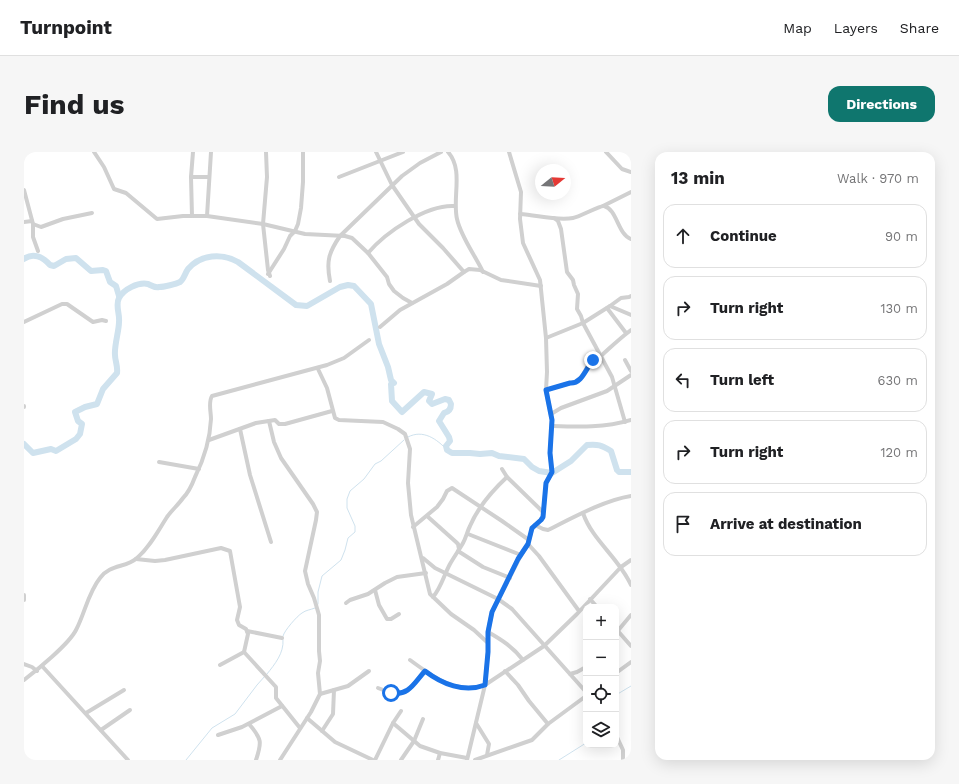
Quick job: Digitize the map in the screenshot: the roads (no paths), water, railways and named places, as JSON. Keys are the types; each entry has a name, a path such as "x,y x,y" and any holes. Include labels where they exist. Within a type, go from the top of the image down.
{"street":[{"path":"94,152 104,167 114,188 126,193 157,219 207,216 263,224 305,234 352,238 368,253 394,290 403,298 412,303"},
{"path":"192,216 190,177 193,152"},
{"path":"207,216 211,152"},
{"path":"266,152 267,177 263,224 269,275 298,224 301,208 303,152"},
{"path":"376,152 392,185 423,230 443,248 464,272"},
{"path":"339,177 403,152"},
{"path":"330,281 328,259 340,236 392,185 420,163 441,152"},
{"path":"393,724 420,746 440,753 467,759 485,685 488,632 492,612 528,542 530,532 541,520 544,513 546,483 552,472 550,453 552,426 546,390 546,338 541,286 523,243 520,214 521,192 509,152"},
{"path":"606,152 622,169 631,172"},
{"path":"450,153 456,170 457,180 455,206 460,228 484,272"},
{"path":"190,177 209,177"},
{"path":"24,190 33,222 33,237 38,251"},
{"path":"520,214 554,218 574,218 631,192"},
{"path":"368,253 385,236 414,217 447,205 455,206"},
{"path":"603,206 609,209 625,236 631,239"},
{"path":"24,222 33,222 41,227 63,219 92,213"},
{"path":"554,218 558,221 561,229 567,272 573,280 578,294 577,309 583,323 602,356 615,385 625,422"},
{"path":"380,327 400,310 447,284 464,272 473,269 484,272 501,280 541,286"},
{"path":"546,338 583,323 621,298 631,296"},
{"path":"24,322 62,304 67,304 93,322 102,320 106,321"},
{"path":"609,307 631,316"},
{"path":"609,307 626,334"},
{"path":"546,390 570,383 574,384 578,381 590,363 602,356 606,350 631,330"},
{"path":"24,680 37,671 75,632 84,609 100,577 111,568 130,563 136,559 167,517 189,491 199,469 209,440 210,402 212,396 318,369 344,358 369,340"},
{"path":"625,360 631,371"},
{"path":"318,369 327,388 335,418 339,420 383,422 405,434 410,449 408,484 414,527 423,558 429,590 433,597 451,614 474,630 488,643"},
{"path":"551,414 561,408 601,394 631,375"},
{"path":"209,440 256,424 276,420 279,424 285,424 332,411"},
{"path":"552,426 598,426 631,420"},
{"path":"269,421 274,442 281,458 317,512 312,543 305,571 319,615 318,651 320,661 318,673 320,694 307,718 280,760"},
{"path":"240,429 250,475 271,542"},
{"path":"159,462 199,469"},
{"path":"502,469 507,477 544,513"},
{"path":"433,597 458,550 463,544 470,526 481,507 507,477"},
{"path":"414,527 440,503 449,488 452,488 481,507 528,542 579,611"},
{"path":"535,525 543,530 548,530 583,513 615,500 631,496"},
{"path":"583,513 589,527 621,567 631,584"},
{"path":"427,516 458,544 458,550"},
{"path":"468,534 521,555"},
{"path":"136,559 155,561 165,560 221,548 230,551 240,608 236,620 239,625 244,627 247,631 282,638"},
{"path":"458,550 483,567 510,578"},
{"path":"423,558 435,568 498,599 512,609 583,689"},
{"path":"410,660 437,680 451,686 474,688 485,685 544,646 621,567 631,560"},
{"path":"346,602 368,594 391,579 426,573"},
{"path":"375,590 378,605 387,619 391,619 399,614"},
{"path":"24,595 24,600"},
{"path":"590,599 594,604"},
{"path":"619,628 631,615"},
{"path":"220,665 244,652 248,634 247,631"},
{"path":"488,632 515,649 523,660"},
{"path":"619,634 631,646"},
{"path":"244,652 276,686 276,696 300,728"},
{"path":"619,671 631,662"},
{"path":"24,664 37,671"},
{"path":"42,666 128,760"},
{"path":"570,674 583,669"},
{"path":"320,694 353,683 369,671"},
{"path":"378,688 391,693 404,693 425,671"},
{"path":"505,671 518,685 532,706 548,724"},
{"path":"86,713 124,690"},
{"path":"322,731 333,714 334,690"},
{"path":"475,760 489,757 532,740 548,724 583,698"},
{"path":"218,734 249,724 282,706"},
{"path":"101,730 130,710"},
{"path":"307,718 335,742 374,760 401,711"},
{"path":"401,760 414,741 423,719"},
{"path":"476,723 488,744 489,757"},
{"path":"249,724 258,735 260,742 256,760"},
{"path":"619,741 623,750 623,760"},
{"path":"438,760 440,753"}],"waterway":[{"path":"24,259 31,256 38,256 50,265 54,266 66,259 76,258 91,271 106,271 110,282 116,286 119,296"},
{"path":"24,444 33,453 51,449 56,451 76,439 80,434 82,424 78,421 75,412 85,407 97,404 103,389 117,373 115,357 119,322 117,304 119,298 124,292 140,284 148,284 158,287 178,283 181,281 188,269 199,260 212,256 219,256 238,262 296,305 307,306 340,287 348,285 354,286 371,304 379,344 388,367 391,380 394,383 391,384 392,401 402,412 424,392 432,394 429,401 432,404 445,399 449,400 451,404 450,409 444,413 439,421 449,437 450,441 446,446 447,450 452,453 492,453 499,456 524,459 532,467 539,471 552,473 571,461 587,445 597,445 611,451 619,472 631,472"},
{"path":"408,437 419,434 429,436 439,442 447,450"},
{"path":"318,604 318,592 322,576 341,560 348,538 355,532 355,526 347,508 347,499 350,491 364,479 375,464 381,461 404,440"},
{"path":"283,636 294,620 305,611 315,608"},
{"path":"267,674 280,654 283,640"},
{"path":"186,760 212,728 235,714 265,676"},
{"path":"619,693 631,686"},
{"path":"559,760 583,745"}]}
